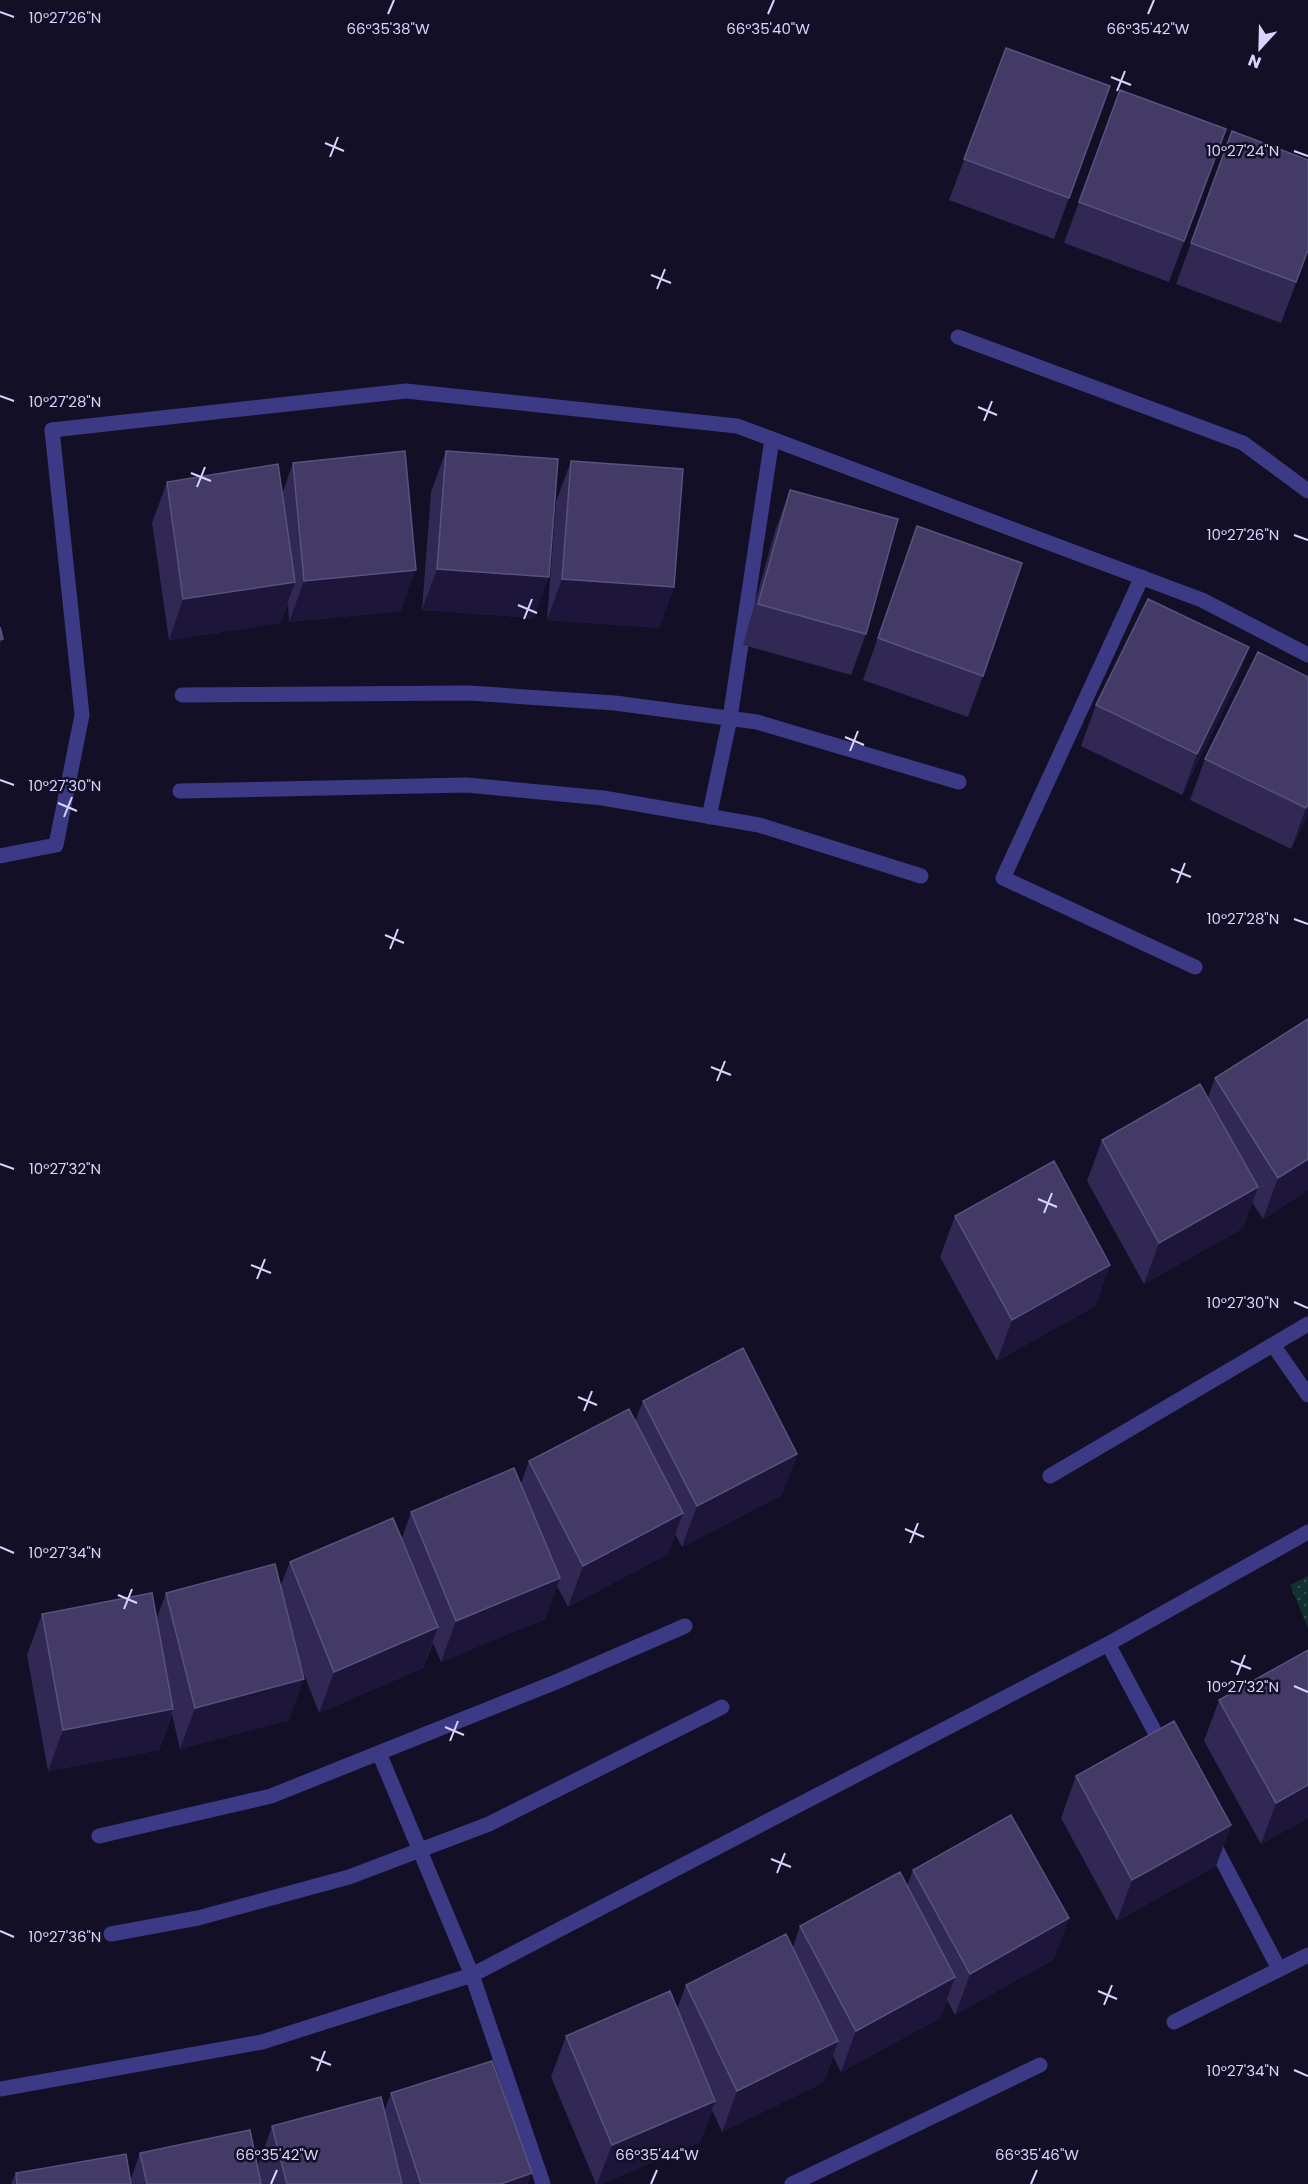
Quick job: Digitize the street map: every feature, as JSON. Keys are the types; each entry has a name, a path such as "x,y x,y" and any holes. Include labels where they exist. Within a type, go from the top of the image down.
{"street":[{"path":"958,337 1244,443 1308,491"},
{"path":"0,856 56,845 82,715 52,430 406,391 737,426 1202,600 1308,655"},
{"path":"710,817 730,718 772,439"},
{"path":"1142,577 1003,878 1195,967"},
{"path":"182,695 469,693 615,703 757,722 959,782"},
{"path":"180,791 466,785 603,798 759,825 921,876"},
{"path":"1050,1476 1308,1324"},
{"path":"1273,1345 1308,1395"},
{"path":"0,2089 262,2042 472,1976 1108,1644 1308,1532"},
{"path":"99,1836 271,1796 556,1682 685,1626"},
{"path":"1108,1644 1169,1759"},
{"path":"111,1934 209,1915 349,1877 489,1824 722,1707"},
{"path":"379,1753 472,1976 543,2184"},
{"path":"1202,1822 1279,1969"},
{"path":"1174,2022 1308,1955"},
{"path":"792,2184 1040,2065"}],"green space":[{"path":"1308,1576 1308,1628 1290,1585"}],"building":[{"path":"1006,48 1110,86 1069,198 964,159"},
{"path":"1120,90 1226,129 1184,241 1079,202"},
{"path":"1232,131 1308,160 1308,250 1296,282 1191,243"},
{"path":"405,451 416,570 304,581 293,463"},
{"path":"446,451 558,459 549,577 437,569"},
{"path":"571,461 683,469 674,587 562,579"},
{"path":"278,464 295,582 183,599 167,482"},
{"path":"790,490 898,519 866,634 758,604"},
{"path":"917,526 1022,563 983,676 878,638"},
{"path":"1148,599 1249,647 1197,754 1096,705"},
{"path":"1258,652 1308,677 1308,805 1306,808 1205,759"},
{"path":"1308,1019 1308,1159 1278,1178 1215,1078"},
{"path":"1200,1084 1258,1187 1159,1243 1102,1140"},
{"path":"1054,1161 1110,1265 1012,1320 955,1216"},
{"path":"743,1348 797,1454 697,1506 643,1401"},
{"path":"629,1409 683,1513 583,1566 529,1461"},
{"path":"514,1468 560,1578 456,1621 411,1512"},
{"path":"393,1518 438,1627 334,1672 290,1562"},
{"path":"275,1564 304,1679 195,1708 166,1593"},
{"path":"152,1593 173,1709 63,1730 42,1614"},
{"path":"1308,1650 1308,1785 1276,1803 1219,1700"},
{"path":"1174,1721 1231,1825 1132,1880 1076,1776"},
{"path":"1011,1815 1069,1918 970,1974 913,1870"},
{"path":"900,1872 955,1977 856,2031 800,1926"},
{"path":"786,1934 838,2041 737,2091 686,1985"},
{"path":"670,1991 715,2101 612,2145 566,2036"},
{"path":"492,2061 532,2173 501,2184 421,2184 391,2093"},
{"path":"381,2097 402,2184 287,2184 272,2126"},
{"path":"250,2130 261,2184 147,2184 140,2153"},
{"path":"126,2154 131,2184 17,2184 16,2173"}]}
